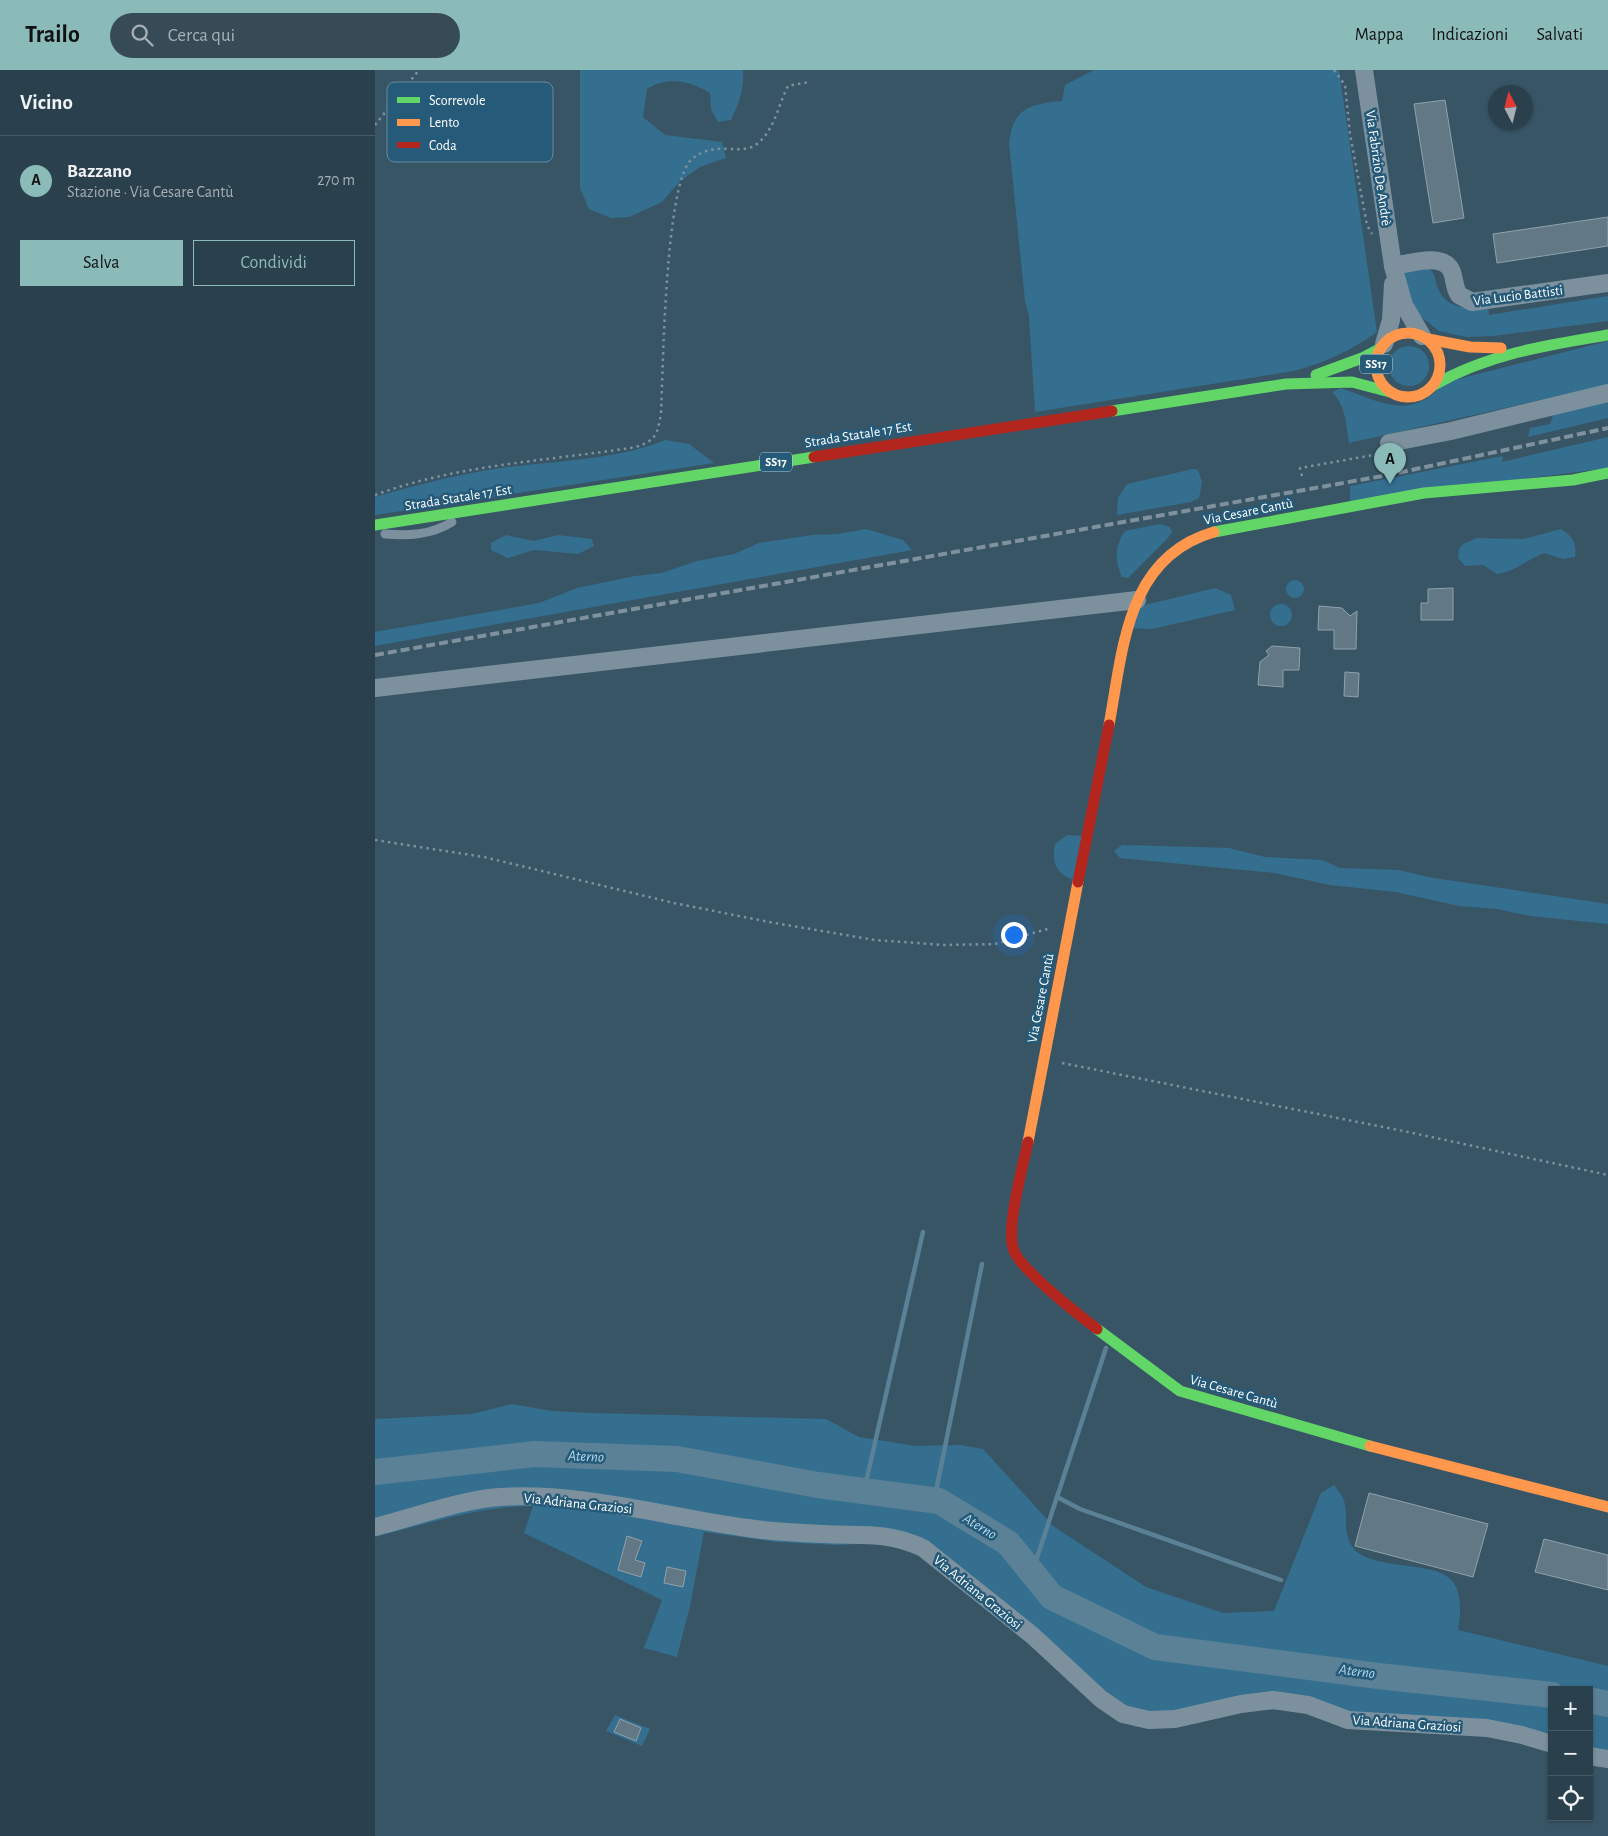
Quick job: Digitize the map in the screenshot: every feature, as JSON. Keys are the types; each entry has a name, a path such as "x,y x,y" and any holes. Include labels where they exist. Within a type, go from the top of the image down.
{"street":[{"name":"Via Fabrizio De Andrè","path":"1364,70 1393,266 1404,305 1425,337"},
{"name":"Via Lucio Battisti","path":"1393,266 1431,260 1442,262 1452,272 1459,295 1464,300 1475,302 1608,283"},
{"name":"Via Fabrizio De Andrè","path":"1383,346 1391,320 1393,266"},
{"name":"SS17","path":"1527,348 1470,347 1402,334 1383,346 1377,357 1376,368 1379,379 1390,392 1399,396 1413,397 1423,394 1434,385 1473,363 1527,348 1608,335"},
{"path":"1425,337 1438,351 1441,361 1439,376 1434,385"},
{"name":"Strada Statale 17 Est","path":"1286,384 1347,364 1383,346"},
{"name":"Strada Statale 17 Est","path":"375,525 1286,384 1352,382 1390,392"},
{"path":"1385,448 1608,393"},
{"name":"Via Cesare Cantù","path":"1608,474 1573,480 1424,493 1214,531 1192,538 1166,556 1149,577 1137,600 1127,631 1012,1224 1011,1239 1013,1250 1020,1262 1072,1310 1179,1391 1344,1439 1608,1507"},
{"path":"375,688 1137,600"},
{"name":"Via Adriana Graziosi","path":"375,1527 498,1497 537,1497 633,1508 748,1528 823,1534 885,1535 906,1540 923,1548 1032,1635 1101,1699 1123,1714 1149,1720 1175,1719 1241,1704 1273,1700 1308,1705 1348,1720 1487,1728 1522,1734 1548,1743"},
{"path":"1593,1757 1608,1759"}],"lane":[{"path":"375,533 408,536 425,533 443,528 474,510"}],"path":[{"path":"409,82 419,70"},
{"path":"1335,70 1345,85 1350,134 1367,225 1376,242 1390,247"},
{"path":"375,495 412,481 480,468 636,447 648,443 657,435 661,414 667,279 677,194 689,162 705,150 715,148 740,149 757,145 770,129 788,86 809,82"},
{"path":"375,125 387,110"},
{"path":"1302,476 1300,468 1385,448"},
{"path":"375,840 483,858 674,904 875,940 944,945 995,944 1026,937 1048,929 1070,926"},
{"path":"1044,1060 1408,1132 1608,1175"}],"shaded area":[{"path":"580,70 743,70 742,90 731,120 718,122 711,109 710,93 695,85 671,81 663,82 647,89 643,117 665,135 722,142 726,158 700,167 680,181 662,202 629,217 611,218 589,209 580,188"},
{"path":"1094,70 1339,70 1377,332 1358,345 1337,355 1294,371 1035,412 1029,316 1025,301 1009,143 1011,131 1014,122 1025,110 1032,106 1062,101 1065,85"},
{"path":"1427,267 1434,275 1437,287 1443,297 1448,302 1460,307 1488,306 1489,315 1608,296 1608,321 1493,336 1467,337 1439,331 1412,307 1403,273"},
{"path":"1608,341 1608,385 1349,443 1343,409 1332,392 1341,388 1382,403 1407,405 1419,402 1431,395 1443,383"},
{"path":"1409,346 1423,352 1429,366 1423,380 1409,386 1395,380 1389,366 1395,352"},
{"path":"1608,400 1608,418 1528,437 1530,428 1550,424 1554,413"},
{"path":"1608,437 1608,468 1350,501 1350,486 1503,456 1502,462"},
{"path":"665,440 689,444 714,463 375,515 375,497 422,484 501,468 606,456 647,447"},
{"path":"1193,469 1198,470 1202,482 1199,498 1191,502 1117,515 1118,498 1127,484"},
{"path":"1160,524 1170,527 1172,532 1168,538 1128,578 1122,577 1119,571 1117,553 1119,542 1125,531"},
{"path":"866,529 903,540 912,550 375,646 375,632 539,603 577,588 635,576 662,573 697,561 734,554 759,543"},
{"path":"1561,529 1573,541 1575,557 1563,559 1544,553 1515,568 1497,574 1483,565 1465,566 1458,558 1459,549 1463,544 1477,538 1524,539"},
{"path":"506,535 534,541 558,535 592,539 594,546 578,554 534,550 508,558 491,550 491,543"},
{"path":"1291,580 1299,580 1304,585 1302,596 1291,598 1286,593 1286,585"},
{"path":"1215,588 1231,595 1235,610 1152,629 1131,628 1137,607"},
{"path":"1281,604 1289,607 1292,615 1289,623 1281,626 1273,623 1270,615 1273,607"},
{"path":"1067,835 1084,836 1074,880 1059,871 1054,857 1055,844"},
{"path":"1122,845 1229,848 1265,857 1322,860 1340,868 1398,870 1434,878 1608,904 1608,924 1530,916 1497,909 1459,906 1396,892 1330,885 1275,873 1120,858 1114,851"},
{"path":"512,1404 552,1411 591,1413 826,1419 859,1437 916,1446 960,1445 983,1449 1053,1526 1146,1587 1223,1613 1274,1611 1321,1493 1334,1485 1345,1504 1347,1535 1354,1549 1359,1554 1378,1561 1429,1569 1442,1573 1451,1580 1458,1591 1460,1607 1458,1630 1608,1666 1608,1767 1593,1764 1593,1686 1548,1686 1548,1751 1522,1742 1477,1735 1355,1729 1309,1713 1288,1709 1248,1711 1153,1728 1136,1727 1122,1721 915,1551 882,1543 836,1545 776,1542 704,1532 690,1606 677,1657 644,1648 662,1600 524,1533 533,1506 473,1512 375,1537 375,1419 472,1414"},
{"path":"615,1715 650,1729 642,1746 606,1731"}],"building":[{"path":"1445,100 1464,218 1433,223 1414,104"},
{"path":"1608,217 1608,246 1497,263 1493,234"},
{"path":"1453,588 1453,620 1421,620 1421,603 1428,603 1428,589"},
{"path":"1319,606 1342,608 1350,616 1357,611 1356,649 1334,649 1334,630 1318,630"},
{"path":"1272,646 1300,648 1299,670 1283,670 1283,687 1258,685 1260,662 1269,655 1266,651"},
{"path":"1345,672 1359,673 1358,697 1344,696"},
{"path":"1369,1493 1488,1524 1473,1577 1355,1546"},
{"path":"627,1536 642,1541 635,1560 645,1563 641,1577 618,1570"},
{"path":"1544,1539 1608,1555 1608,1590 1535,1572"},
{"path":"667,1567 686,1571 683,1587 664,1583"},
{"path":"620,1719 641,1728 636,1741 614,1732"}],"waterway":[{"path":"864,1491 923,1232"},
{"path":"934,1501 982,1264"},
{"path":"1032,1573 1106,1348"},
{"name":"Aterno","path":"375,1472 535,1454 677,1459 818,1485 939,1501 1008,1543 1052,1597 1155,1647 1378,1676 1548,1695"},
{"path":"1057,1497 1080,1509 1281,1580"},
{"name":"Aterno","path":"1593,1701 1608,1704"}],"railway":[{"path":"375,655 1388,475 1608,428"}],"traffic: fast":[{"path":"1434,385 1454,374 1497,358 1540,347 1608,335"},
{"path":"1316,375 1362,358 1381,348"},
{"path":"1112,411 1286,384 1352,382 1390,392"},
{"path":"375,525 814,457"},
{"path":"1214,532 1424,493 1573,480 1608,473"},
{"path":"1097,1329 1180,1391 1370,1446"}],"traffic: slow":[{"path":"1402,333 1414,333 1431,342 1438,353 1440,365 1438,377 1431,388 1414,397 1402,397 1390,392 1381,383 1376,371 1376,359 1381,347 1390,338 1402,333"},
{"path":"1428,339 1470,347 1501,348"},
{"path":"1109,725 1125,638 1134,610 1146,584 1162,562 1185,544 1214,532"},
{"path":"1028,1142 1078,882"},
{"path":"1370,1446 1608,1507"}],"traffic: jam":[{"path":"814,457 1112,411"},
{"path":"1078,882 1109,725"},
{"path":"1028,1142 1013,1214 1012,1241 1014,1251 1019,1260 1039,1281 1097,1329"}],"place":[{"name":"Bazzano","path":"1390,484"}]}
